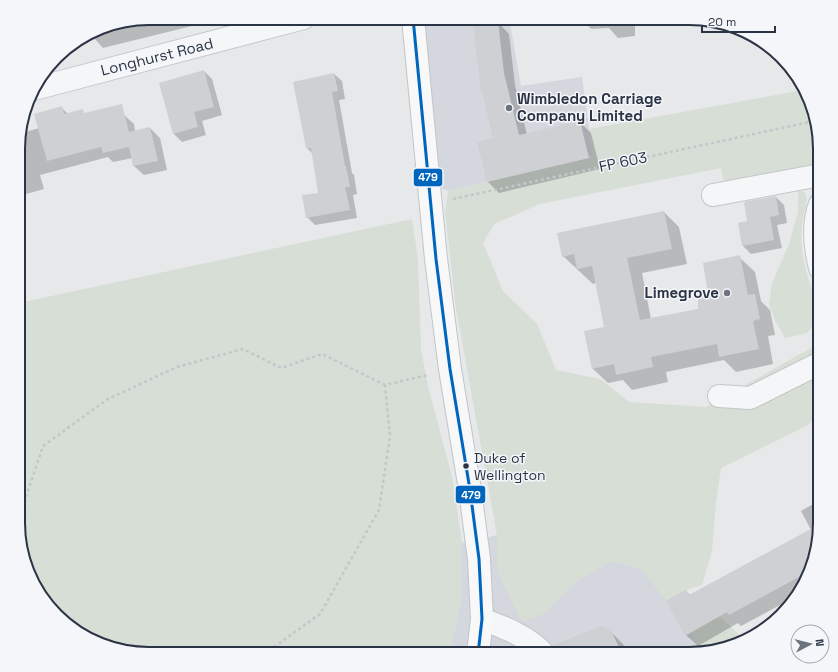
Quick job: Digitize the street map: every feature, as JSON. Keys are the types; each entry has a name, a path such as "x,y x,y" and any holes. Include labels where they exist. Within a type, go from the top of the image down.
{"main road":[{"path":"414,25 436,259 450,368 479,559 482,618 479,647"}],"street":[{"name":"Longhurst Road","path":"42,87 277,25"},
{"path":"713,195 813,176"},
{"path":"719,396 750,398 813,366"},
{"path":"482,618 510,630 536,647"}],"path":[{"name":"FP 603","path":"431,202 462,197 810,122"},
{"path":"25,497 43,446 108,399 177,367 243,349 280,368 322,354 385,386 450,368"},
{"path":"274,647 320,614 379,510 390,436 385,386"}],"shaded area":[{"name":"Wimbledon Carriage Company Limited","path":"424,25 510,25 521,86 582,77 593,156 448,191 440,187"},
{"path":"798,91 804,102 811,125 813,166 725,187 721,168 540,204 494,224 483,243 503,291 537,324 556,370 600,379 629,402 706,407 813,347 813,421 806,426 721,468 716,502 712,551 702,585 686,590 666,601 642,570 613,561 580,579 544,614 522,622 497,571 497,535 456,308 445,212 448,191 593,156 589,129"},
{"path":"798,190 805,193 806,197 801,241 805,268 813,294 813,325 807,333 785,338 775,320 769,304 772,284 789,244 798,212"},
{"path":"412,219 418,259 421,350 429,390 452,477 462,543 462,596 451,647 141,647 125,645 102,638 80,626 67,616 56,605 42,585 34,570 27,547 25,531 25,302"},
{"path":"629,508 686,590 705,624 699,646 451,647 462,596 462,543"},
{"path":"702,618 722,618 740,636 713,645 697,647 691,632"}],"building":[{"path":"473,25 498,25 504,73 519,135 580,121 589,158 487,182 477,142 493,138 481,92"},
{"path":"204,70 214,107 194,112 198,127 173,134 159,83"},
{"path":"334,73 338,91 332,92 350,187 345,187 350,210 306,218 302,195 318,193 311,148 306,148 293,82"},
{"path":"122,104 129,132 150,127 158,161 133,166 129,147 103,153 101,147 47,161 34,114 62,106 64,114 83,109 84,113"},
{"path":"776,196 779,215 770,217 774,240 742,246 738,223 747,221 744,202"},
{"name":"Limegrove","path":"664,211 672,249 627,258 640,320 698,309 698,297 708,293 703,263 740,255 748,295 755,294 760,319 753,321 759,349 719,357 717,344 651,357 653,367 616,375 614,364 592,369 584,331 604,327 592,266 577,269 574,254 562,257 557,233"},
{"path":"813,528 811,547 801,576 729,615 727,612 685,636 666,601 686,590 689,595"},
{"path":"601,626 611,630 619,647 554,647 553,645"}],"transit line":[{"name":"479","path":"414,25 436,259 450,369 470,490 479,559 482,619 479,647"}],"place":[{"name":"Wimbledon Carriage Company Limited","path":"509,108"},
{"name":"Limegrove","path":"727,293"},
{"name":"Duke of Wellington","path":"466,466"}]}
